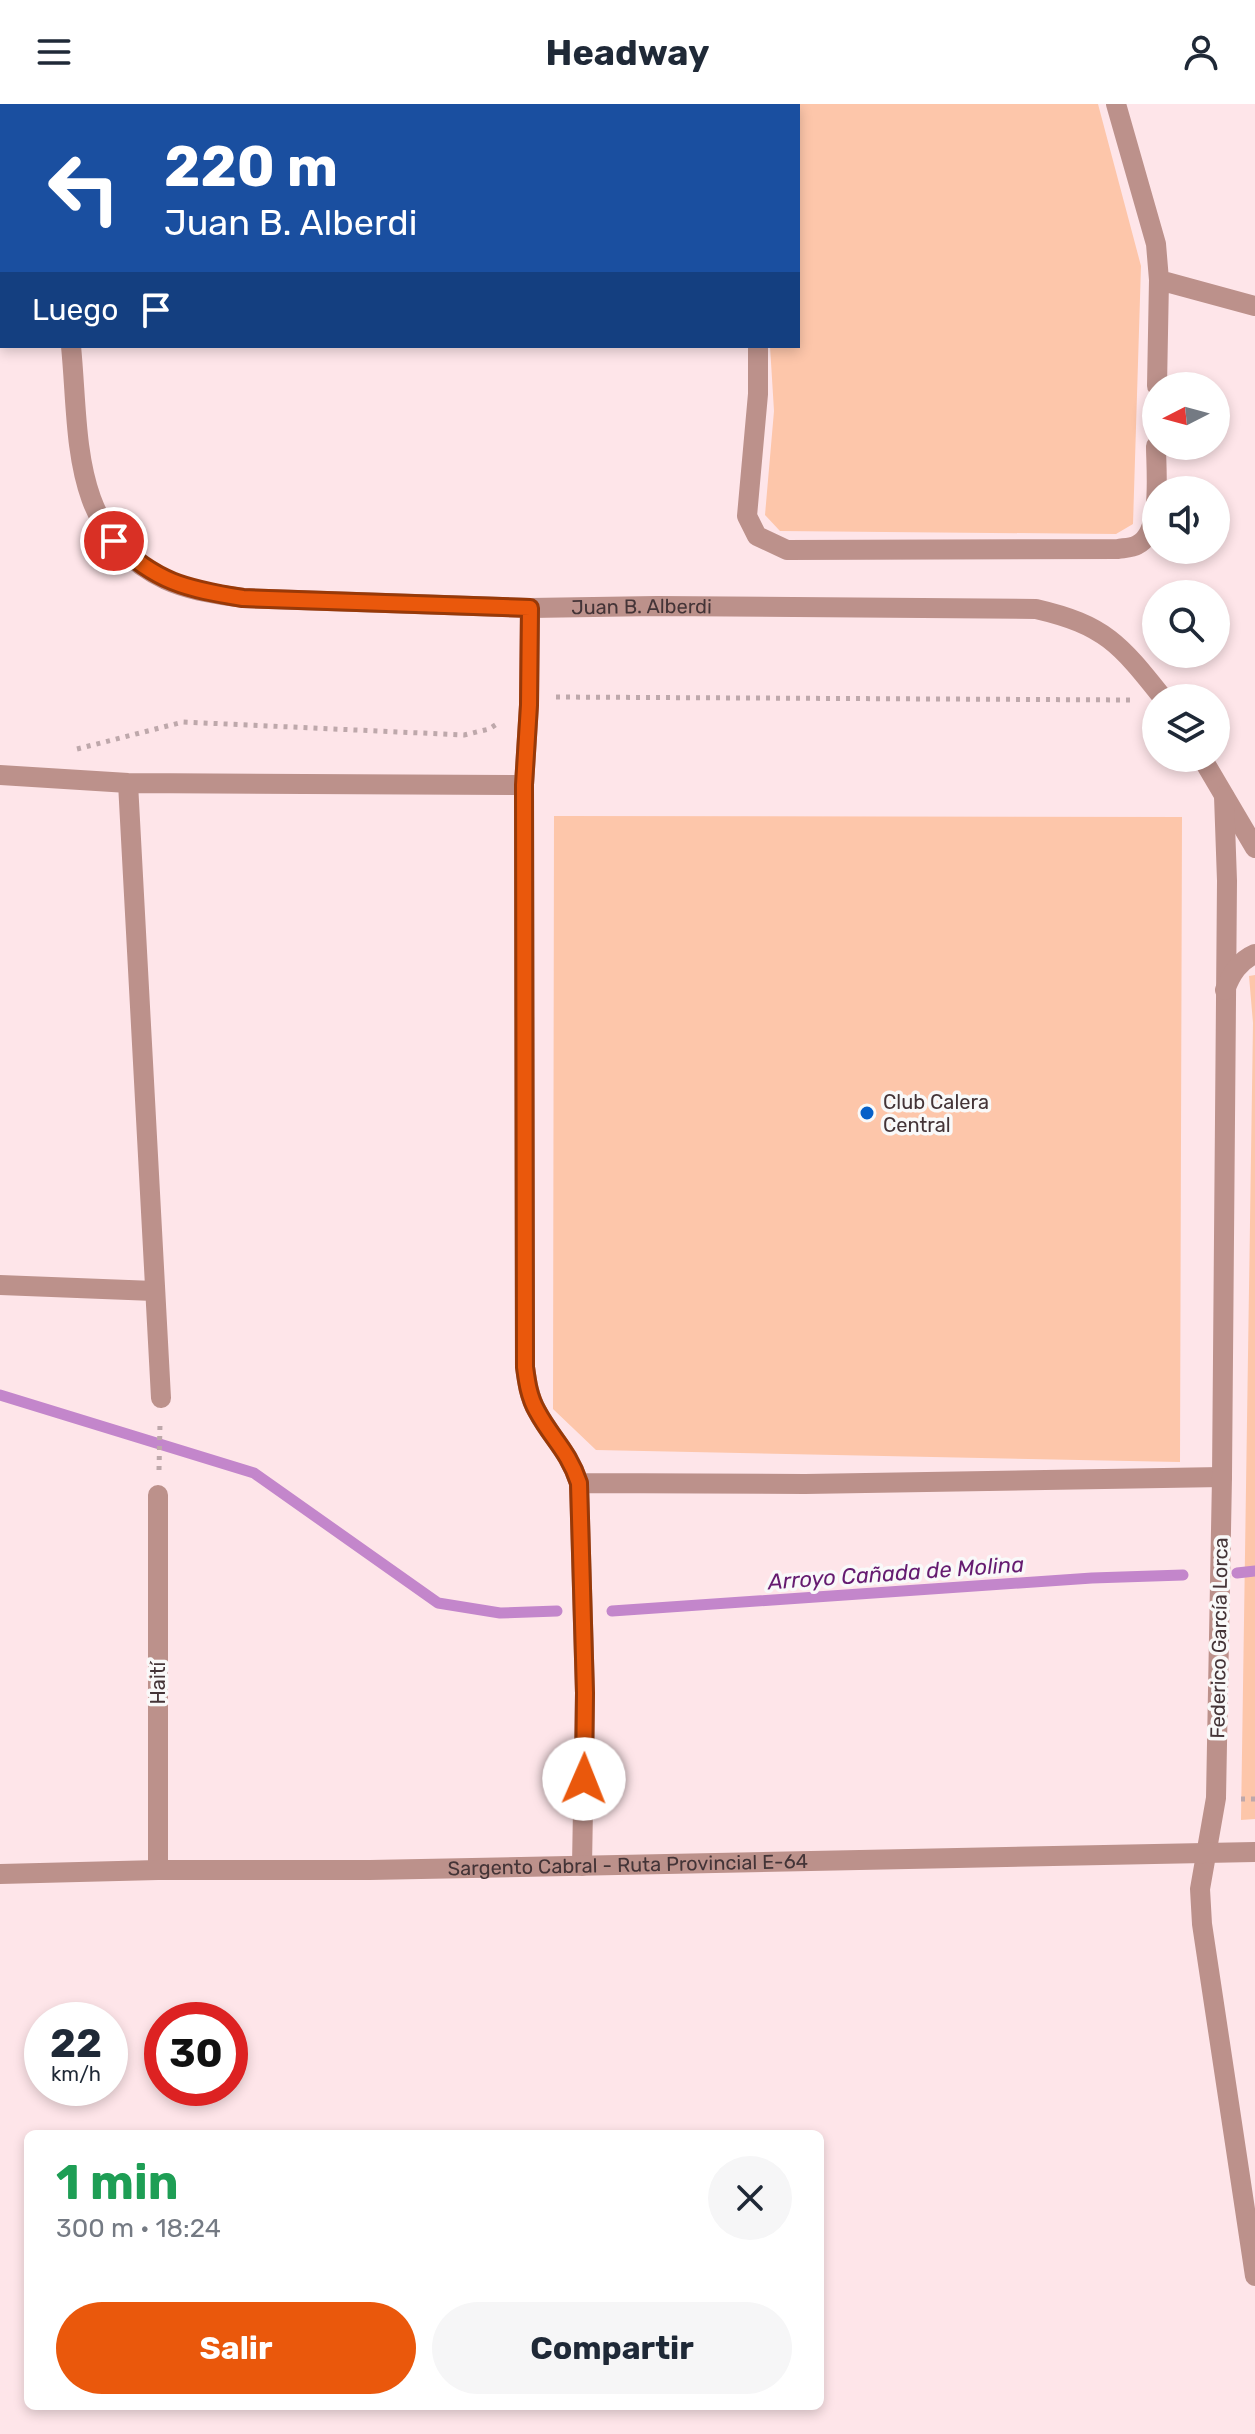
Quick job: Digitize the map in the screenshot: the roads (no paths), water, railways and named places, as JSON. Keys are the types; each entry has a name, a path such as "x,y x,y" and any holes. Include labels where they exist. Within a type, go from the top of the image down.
{"street":[{"path":"1116,104 1156,244 1159,280 1157,372"},
{"path":"1159,280 1255,306"},
{"name":"Juan B. Alberdi","path":"71,348 78,444 84,481 96,513 114,541 138,564 168,581 203,592 243,598 530,608 1036,609 1067,616 1112,639 1152,684"},
{"path":"758,348 758,394 747,516 757,536 787,550 1118,549 1137,545 1149,535 1155,517 1156,460"},
{"path":"530,608 524,785 525,1367 528,1390 537,1411 572,1460 579,1483 585,1693 582,1866"},
{"path":"1210,772 1255,848"},
{"path":"0,775 128,783 524,785"},
{"path":"128,783 161,1398"},
{"name":"Federico García Lorca","path":"1224,796 1227,881 1216,1798 1200,1889 1202,1924 1255,2276"},
{"path":"1224,993 1231,973 1246,958 1255,954"},
{"path":"0,1285 154,1291"},
{"path":"579,1483 805,1484 1222,1477"},
{"name":"Haití","path":"158,1495 158,1870"},
{"name":"Sargento Cabral - Ruta Provincial E-64","path":"0,1874 370,1870 1255,1852"}],"waterway":[{"name":"Arroyo Cañada de Molina","path":"0,1395 254,1473 438,1603 500,1613 557,1611"},
{"name":"Arroyo Cañada de Molina","path":"1237,1573 1255,1571"},
{"name":"Arroyo Cañada de Molina","path":"612,1611 1092,1578 1183,1575"}],"place":[{"name":"Club Calera Central","path":"867,1113"}]}
